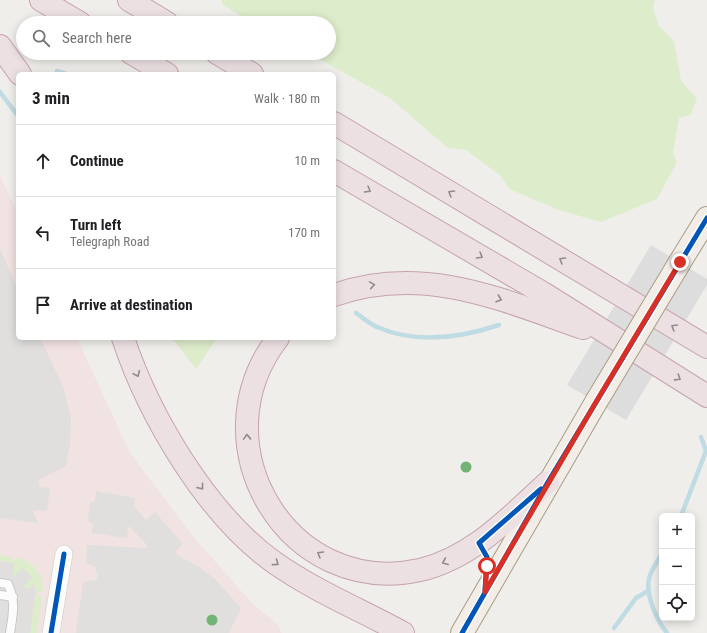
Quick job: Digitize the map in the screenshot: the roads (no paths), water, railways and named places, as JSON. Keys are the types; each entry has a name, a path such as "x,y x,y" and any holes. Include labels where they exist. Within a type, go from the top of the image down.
{"highway":[{"path":"41,0 68,16"},
{"path":"129,0 155,16"},
{"path":"0,46 19,72"},
{"path":"143,60 164,72"},
{"path":"229,60 249,72"},
{"path":"336,124 707,347"},
{"path":"336,172 543,293 707,396"},
{"path":"336,294 362,286 384,283 442,284 493,297 622,342"},
{"path":"124,340 138,376 162,425 192,474 220,510 246,538 274,563 299,578 403,633"},
{"path":"277,340 259,367 249,401 246,433 249,459 259,487 271,510 284,526 301,542 324,556 359,570 382,572 414,571 437,565 453,558 479,543 548,482"},
{"path":"359,609 379,633"}],"main road":[{"path":"462,633 548,482 707,218"}],"street":[{"path":"51,633 64,554"}],"lane":[{"path":"0,583 8,584 13,597 14,607 10,633"},
{"path":"0,595 13,597"}],"waterway":[{"path":"0,92 16,113"},
{"path":"356,313 377,327 407,336 454,336 484,330 499,325"},
{"path":"682,513 706,451 701,437"},
{"path":"659,558 650,575 649,590 652,606 667,633"},
{"path":"614,628 636,598 648,591"}]}
